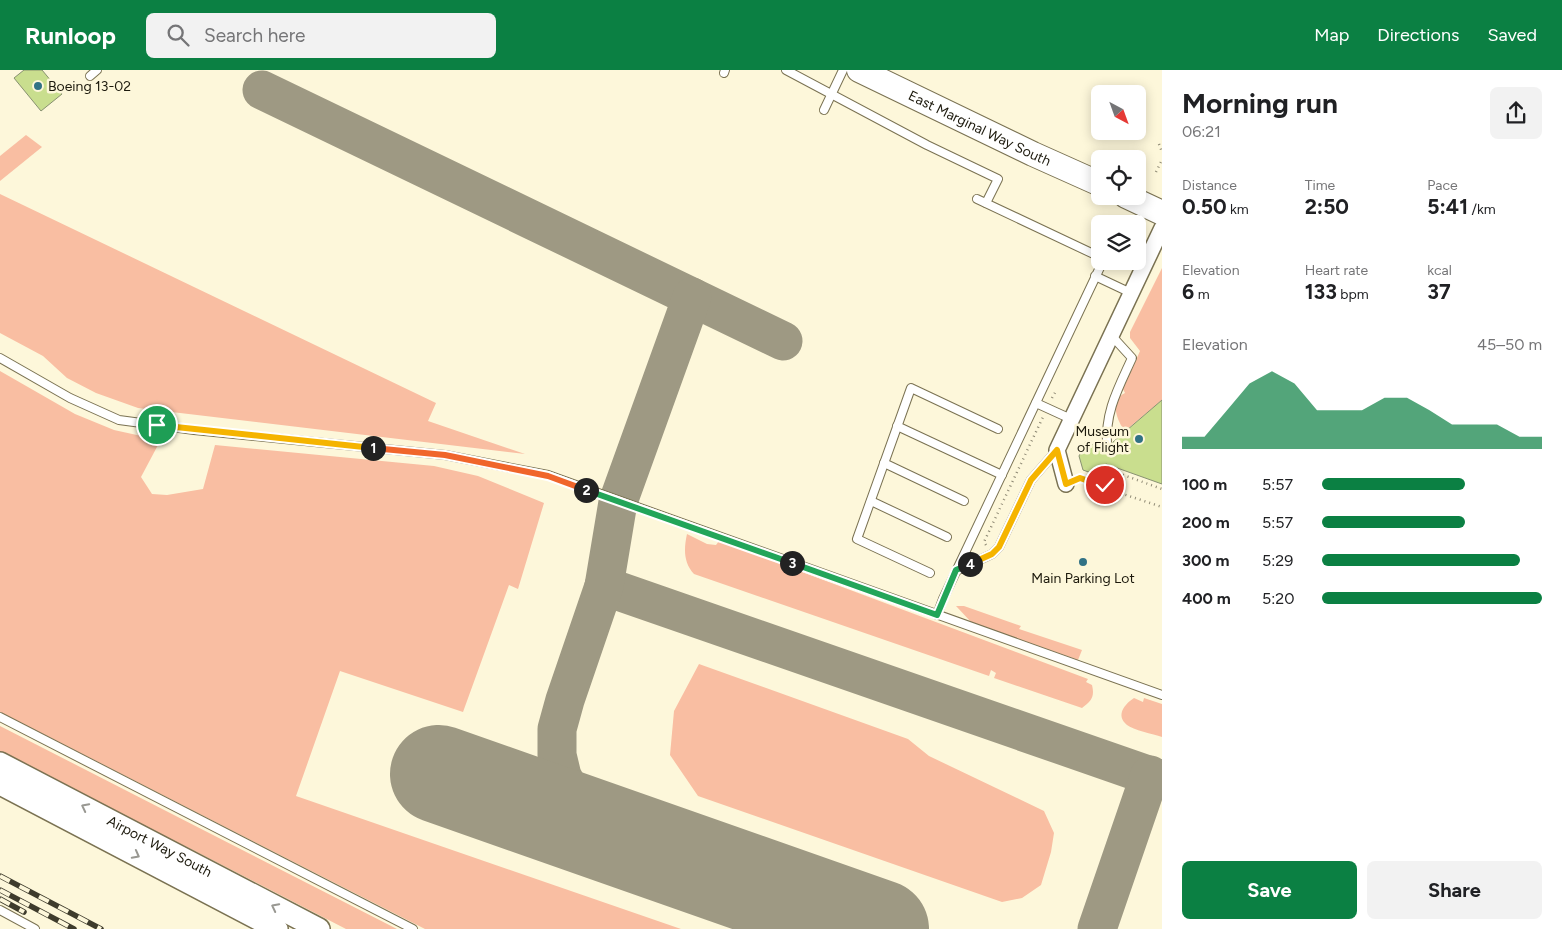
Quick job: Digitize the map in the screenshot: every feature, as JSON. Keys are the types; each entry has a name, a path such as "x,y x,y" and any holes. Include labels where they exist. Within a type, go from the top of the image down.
{"main road":[{"name":"East Marginal Way South","path":"859,70 1091,180"},
{"path":"1145,205 1162,213"},
{"name":"Airport Way South","path":"0,763 319,929"},
{"name":"Airport Way South","path":"0,784 278,929"}],"street":[{"path":"1066,484 1057,450 1162,228"}],"lane":[{"path":"90,76 97,70"},
{"path":"786,70 927,145 998,179 986,203"},
{"path":"824,110 843,70"},
{"path":"978,199 1091,253"},
{"path":"937,615 956,570 1099,270"},
{"path":"1096,276 1131,293"},
{"path":"1107,446 1107,424 1111,404 1132,358 1111,335"},
{"path":"0,358 70,398 119,420 194,430 445,455 548,476 1162,695"},
{"path":"930,573 857,539 911,388 998,429"},
{"path":"1036,403 1071,419"},
{"path":"897,426 1002,475"},
{"path":"956,570 992,554 999,547 1031,480 1057,450"},
{"path":"884,463 964,501"},
{"path":"870,501 947,537"},
{"path":"0,717 413,929"},
{"path":"0,910 35,929"}],"path":[{"path":"1159,144 1162,152"},
{"path":"1156,172 1162,160"},
{"path":"992,554 984,542 1056,391"},
{"path":"1103,486 1118,473 1162,489"},
{"path":"1066,484 1080,478 1162,507"}],"shaded area":[{"path":"26,135 42,147 0,181 0,156"},
{"path":"0,194 436,403 428,421 525,454 138,408 96,393 67,378 43,356 0,333"},
{"path":"1162,268 1162,400 1125,431 1119,422 1116,405 1120,396 1125,393 1123,389 1140,351 1130,338 1130,332"},
{"path":"0,371 75,414 114,430 155,439 158,445 141,477 152,494 167,495 203,489 215,445 434,466 478,476 544,503 518,589 509,585 463,712 340,671 296,796 681,929 425,929 0,712"},
{"path":"687,534 707,544 716,545 719,541 1088,679 1086,682 1092,685 1093,689 1092,698 1082,708 994,678 996,673 991,670 989,676 694,574 688,565 685,555"},
{"path":"956,606 964,606 1021,626 1019,629 1082,650 1078,660 971,622"},
{"path":"699,664 908,739 929,756 1044,811 1054,833 1051,852 1041,885 1022,898 1002,902 698,796 670,755 674,711"},
{"path":"1134,698 1143,702 1144,698 1162,704 1162,737 1134,729 1123,721 1123,710 1127,703"},
{"path":"0,726 397,929 346,929 185,846 150,831 0,753"}],"building":[{"name":"Boeing 13-02","path":"24,70 42,70 62,94 41,111 14,78"},
{"name":"Museum of Flight","path":"1162,400 1162,484 1106,464 1094,474 1083,470 1079,456 1086,441 1105,451 1109,451 1112,448 1113,442"}],"taxiway":[{"path":"262,90 783,341"},
{"path":"624,839 584,812 574,798 562,776 557,755 557,729 604,586 618,502 692,297"},
{"path":"604,586 1162,780"},
{"path":"1097,929 1150,775"}],"runway":[{"path":"439,774 880,929"}],"railway":[{"path":"0,876 101,929"},
{"path":"0,890 74,929"},
{"path":"0,899 24,912"}],"place":[{"name":"Boeing 13-02","path":"38,86"},
{"name":"Museum of Flight","path":"1139,439"},
{"name":"Main Parking Lot","path":"1083,562"}],"route":[{"path":"157,425 445,455 548,476 937,615 956,570 992,554 999,547 1031,480 1057,450 1066,484 1080,478 1103,486 1105,485"}]}
